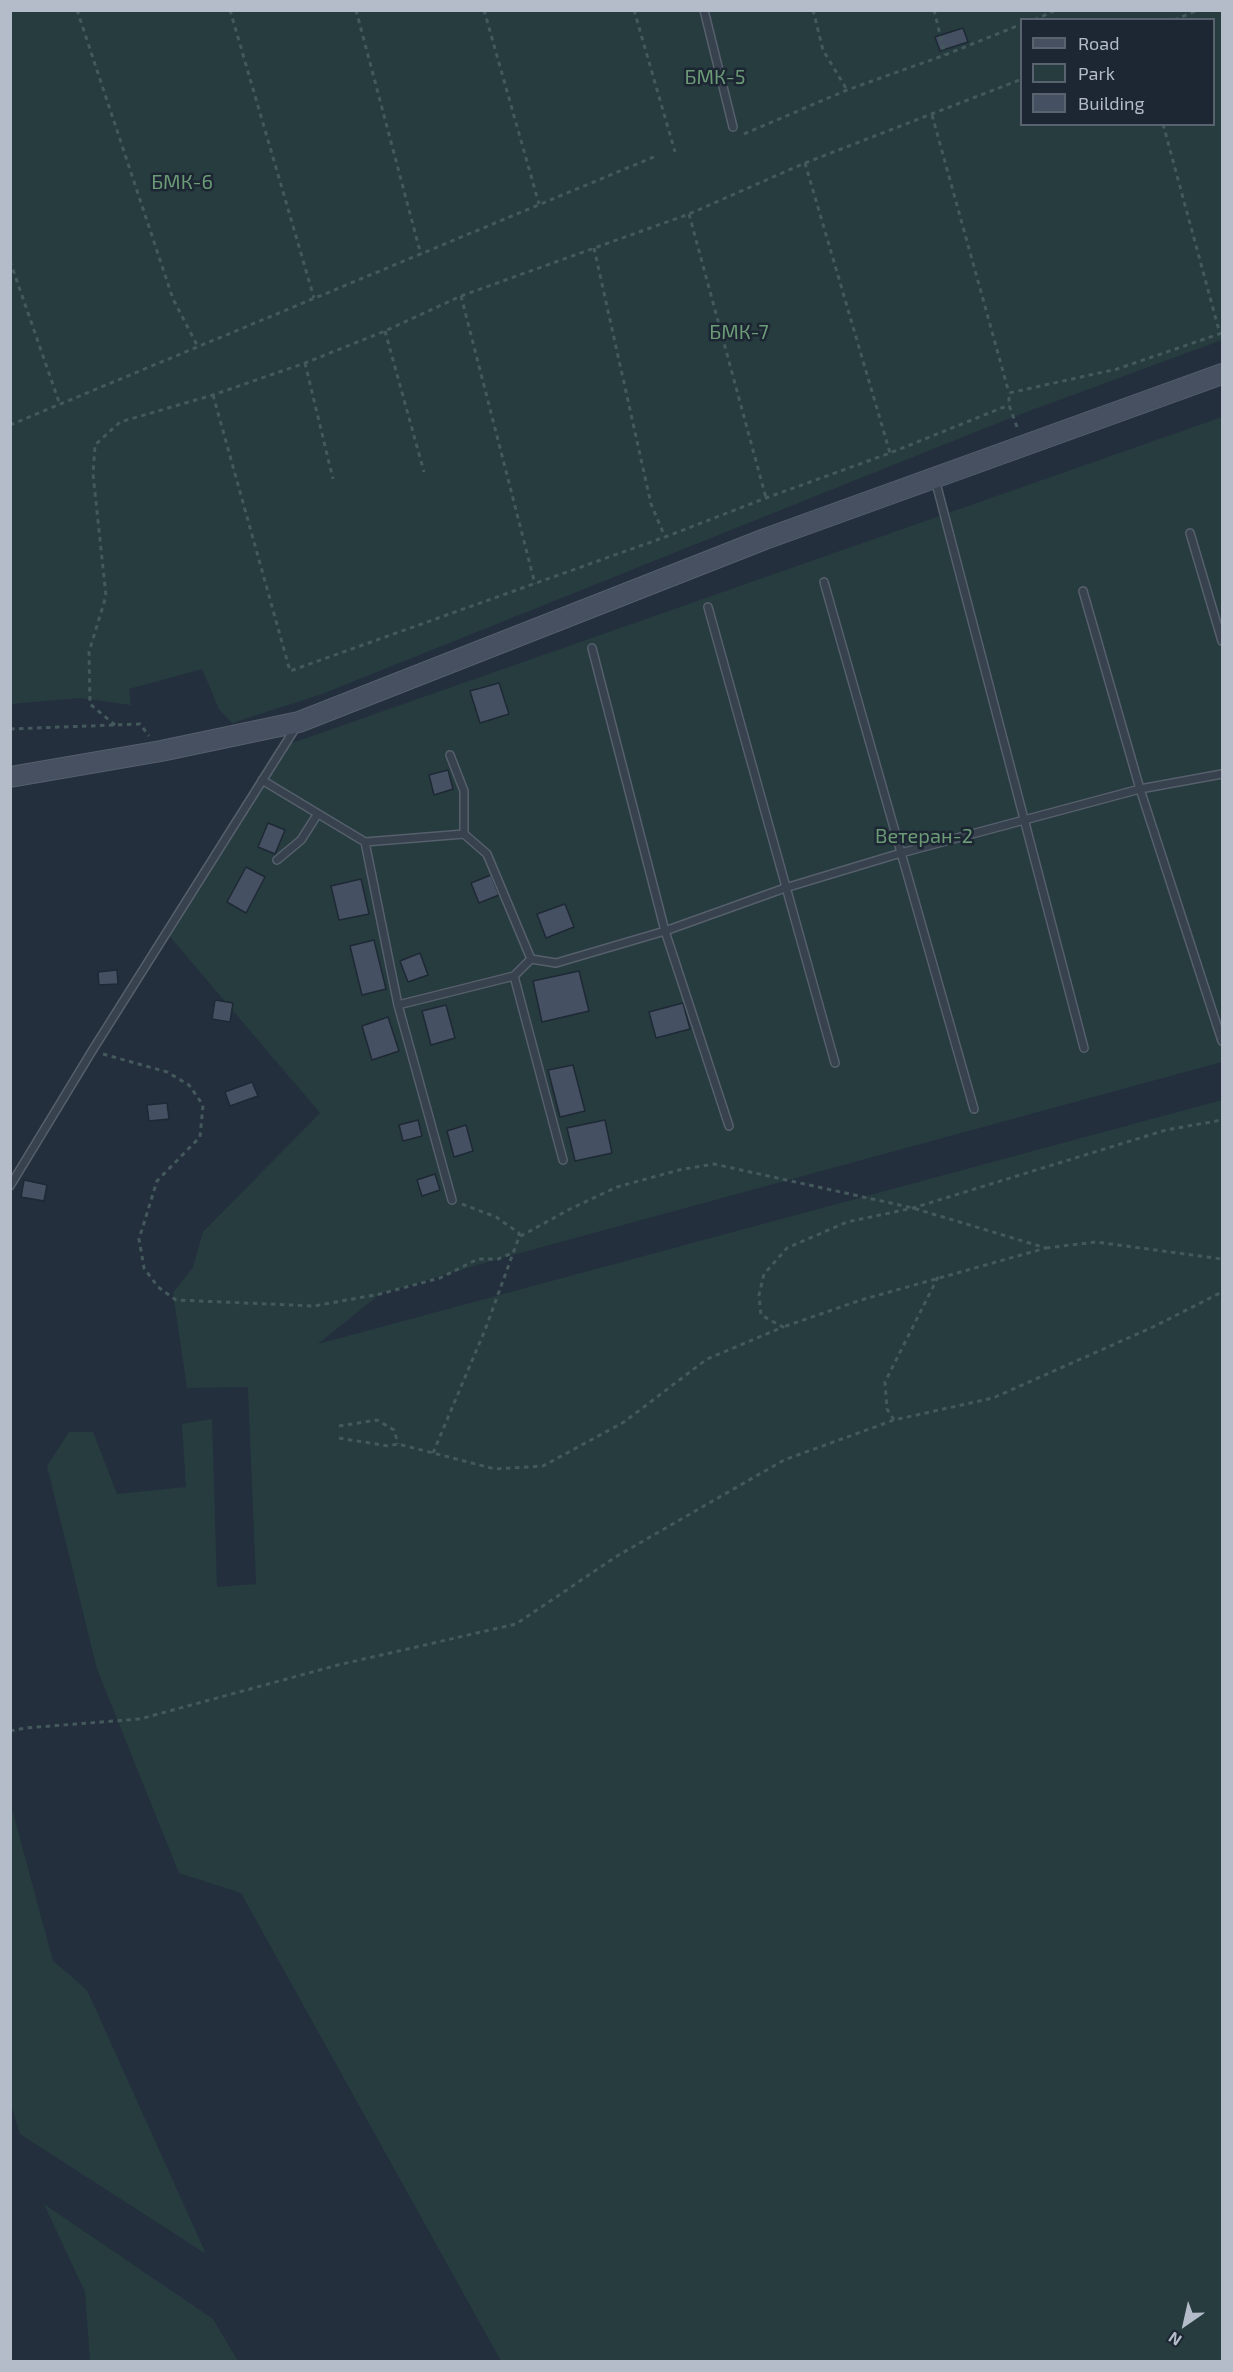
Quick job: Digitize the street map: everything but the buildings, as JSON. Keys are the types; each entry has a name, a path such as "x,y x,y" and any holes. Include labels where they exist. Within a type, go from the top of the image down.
{"main road":[{"path":"10,777 161,751 299,722 765,539 1222,374"}],"lane":[{"path":"704,10 733,127"},
{"path":"934,478 1084,1048"},
{"path":"1190,534 1222,641"},
{"path":"824,582 974,1109"},
{"path":"1083,591 1140,789 1222,1041"},
{"path":"708,607 835,1063"},
{"path":"592,648 665,931 729,1126"},
{"path":"10,1186 299,722"},
{"path":"450,755 464,791 464,834"},
{"path":"531,959 556,963 665,931 785,888 901,853 1140,789 1222,774"},
{"path":"262,780 365,842 464,834 487,854 531,959"},
{"path":"277,860 301,840 317,815"},
{"path":"365,842 398,1005 452,1200"},
{"path":"398,1005 514,976 531,959"},
{"path":"514,976 563,1160"}],"path":[{"path":"77,10 173,299 198,346"},
{"path":"230,10 314,298"},
{"path":"356,10 421,255"},
{"path":"484,10 539,204"},
{"path":"633,10 675,152"},
{"path":"813,10 823,50 847,90"},
{"path":"934,10 945,55"},
{"path":"1038,18 1056,10"},
{"path":"1179,18 1198,10"},
{"path":"733,127 742,134 847,90 945,55 1020,25"},
{"path":"115,725 90,704 89,652 106,596 93,474 95,445 120,422 213,395 304,363 385,331 461,296 689,214 805,163 1020,81"},
{"path":"932,115 1009,393 1010,405 1024,446"},
{"path":"1009,393 1117,369 1221,334 1164,126"},
{"path":"10,425 656,156"},
{"path":"805,163 890,453"},
{"path":"689,214 766,498"},
{"path":"594,248 651,504 665,537"},
{"path":"10,261 60,405"},
{"path":"461,296 535,584"},
{"path":"385,331 424,472"},
{"path":"304,363 333,479"},
{"path":"213,395 290,671 665,537 890,453 1010,405"},
{"path":"10,729 140,724 161,751"},
{"path":"92,1051 167,1072 189,1085 203,1105 200,1137 157,1181 139,1239 144,1268 158,1287 176,1300 314,1306 380,1294 440,1278 478,1259 498,1260 514,1253"},
{"path":"783,1327 760,1315 759,1295 764,1274 787,1248 847,1222 913,1208 1166,1130 1222,1120"},
{"path":"519,1237 617,1187 679,1170 714,1164 913,1208 1046,1248"},
{"path":"433,1453 485,1330 519,1237 519,1233 496,1217 452,1200"},
{"path":"339,1438 388,1446 398,1444 495,1469 543,1466 624,1422 707,1359 783,1327 861,1300 1046,1248 1096,1242 1222,1259"},
{"path":"894,1420 886,1409 885,1382 938,1277"},
{"path":"10,1731 140,1719 338,1665 516,1624 617,1556 784,1460 894,1420 993,1398 1153,1327 1222,1292"},
{"path":"339,1426 377,1420 394,1430 398,1444"}],"green space":[{"name":"БМК-7","path":"11,11 1222,11 1222,340 1013,417 322,694 232,723 219,709 202,669 129,689 131,705 80,698 11,704"},
{"name":"Ветеран-2","path":"1222,417 1222,1062 498,1259 380,1294 318,1344 1222,1100 1222,2361 501,2361 241,1893 179,1873 97,1669 47,1466 69,1432 93,1432 117,1494 186,1487 182,1424 212,1419 217,1587 256,1584 248,1387 187,1388 173,1293 193,1267 203,1232 320,1113 166,932 275,749"},
{"path":"11,1805 53,1961 87,1990 206,2254 20,2134 10,2102"},
{"path":"44,2204 213,2319 238,2361 90,2361 85,2292"}],"park label":[{"name":"БМК-5","path":"715,77"},
{"name":"БМК-6","path":"182,182"}]}
